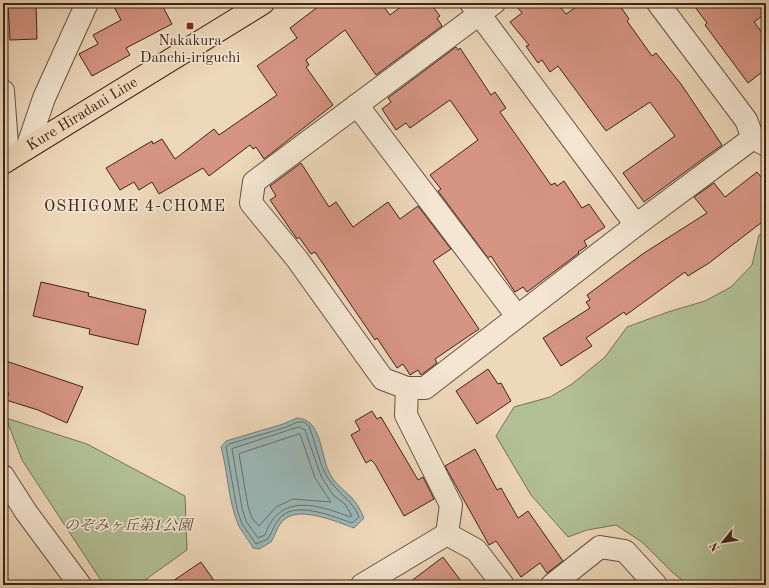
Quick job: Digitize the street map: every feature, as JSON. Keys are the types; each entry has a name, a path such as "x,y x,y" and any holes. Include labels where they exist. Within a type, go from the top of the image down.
{"main road":[{"name":"Kure Hiradani Line","path":"6,161 252,6"}],"street":[{"path":"26,148 44,98 87,3"},
{"path":"636,224 482,7 357,105 254,182 251,203 297,259 383,379 407,388 425,388 636,224 759,141 746,120 658,3"},
{"path":"3,91 6,161"},
{"path":"357,105 517,316"},
{"path":"407,388 406,415 451,505 447,534"},
{"path":"3,476 26,512 80,585"},
{"path":"362,585 447,534"},
{"path":"447,534 476,550 503,585"},
{"path":"552,585 600,547 625,551 656,585"}],"green space":[{"path":"766,231 766,585 688,585 671,571 642,542 616,525 587,530 568,537 531,495 496,436 514,407 550,397 572,384 605,357 627,327 668,312 705,301 731,287 752,265 759,235"},
{"name":"のぞみヶ丘第1公園","path":"6,418 87,444 185,496 187,550 138,585 104,585 22,460"}],"water":[{"path":"297,418 305,420 311,424 316,431 326,465 331,476 355,502 364,518 354,528 319,516 300,514 292,515 280,524 271,542 259,549 253,548 239,526 235,515 221,447 226,441 283,424"}],"building":[{"path":"8,3 36,3 37,39 10,40"},
{"path":"112,3 161,3 172,24 126,48 130,55 92,76 79,54 98,44 93,35 121,20"},
{"path":"323,3 381,3 390,15 406,3 430,3 440,16 437,18 442,26 376,75 345,30 306,60 309,65 306,67 333,105 264,159 256,147 253,149 250,145 209,176 203,168 159,194 152,182 139,190 134,182 120,190 106,168 152,141 153,144 162,139 175,159 214,129 219,135 277,95 257,66 297,38 290,28"},
{"path":"514,3 557,3 566,14 582,3 618,3 629,19 627,21 652,56 656,53 681,84 722,145 644,202 623,173 675,136 650,102 606,131 558,66 550,72 542,60 538,63 526,46 529,45 510,22 522,13"},
{"path":"692,3 766,3 766,13 754,22 766,38 766,69 748,83 705,25 707,23"},
{"path":"456,47 458,50 460,48 491,95 495,92 506,108 500,112 551,185 555,183 557,186 564,181 582,208 589,204 605,227 584,241 587,246 578,252 579,253 527,292 523,287 515,292 491,256 488,258 438,191 441,189 430,175 478,140 450,100 410,128 406,123 396,130 382,109 391,102 388,98"},
{"path":"301,163 329,207 336,202 353,227 388,202 400,219 418,206 451,249 433,261 479,329 435,359 437,363 421,375 418,370 410,375 403,364 397,368 377,338 375,340 315,252 311,254 299,237 297,239 270,200 276,196 270,186"},
{"path":"757,172 766,183 766,219 709,263 688,276 685,272 626,315 624,312 586,338 592,346 561,366 543,338 590,308 586,302 590,300 587,295 644,253 707,213 694,197 714,183 725,197"},
{"path":"41,282 89,293 88,296 146,310 138,345 89,334 90,329 33,316"},
{"path":"3,360 83,387 67,423 38,410 6,400 9,393 3,391"},
{"path":"488,369 498,384 501,383 511,401 477,424 456,391"},
{"path":"372,411 377,419 381,417 418,480 423,477 434,499 404,516 375,464 371,460 366,463 351,435 360,430 355,421"},
{"path":"475,449 497,490 501,488 518,518 528,511 563,561 547,573 540,563 521,577 496,541 489,545 445,466"},
{"path":"443,557 464,585 406,585"},
{"path":"201,562 217,585 167,585"}],"place":[{"name":"Nakakura Danchi-iriguchi","path":"190,26"}],"district":[{"name":"OSHIGOME 4-CHOME","path":"135,207"}]}
